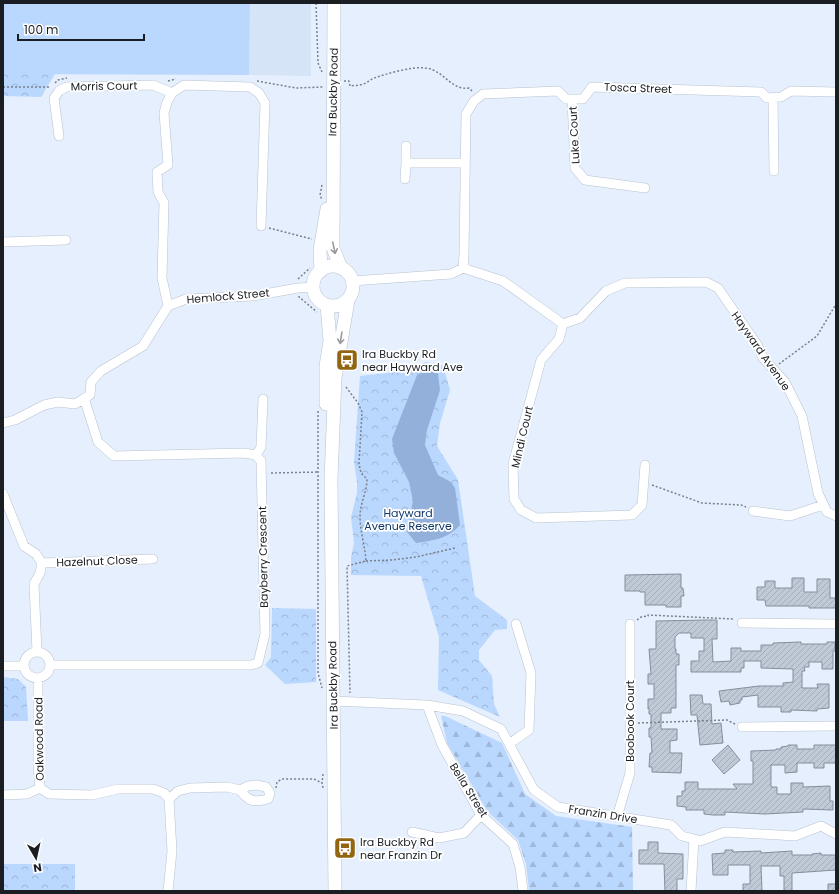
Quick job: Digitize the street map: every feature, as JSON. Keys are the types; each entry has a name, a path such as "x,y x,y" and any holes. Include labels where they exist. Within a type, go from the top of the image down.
{"street":[{"name":"Ira Buckby Road","path":"317,267 328,182 328,84 334,3"},
{"name":"Morris Court","path":"59,136 54,98 59,91 66,87 153,85 172,93"},
{"path":"3,423 15,420 44,405 58,402 75,404 90,395 91,382 101,371 143,346 168,306 162,278 164,203 158,192 157,172 168,165 164,113 167,102 172,93 184,85 250,87 259,92 265,103 261,226"},
{"name":"Tosca Street","path":"572,99 583,99 592,87 761,92 767,98 774,98"},
{"path":"463,268 466,114 474,101 482,94 558,90 566,99 572,99"},
{"path":"774,171 774,98 781,97 791,91 836,92"},
{"name":"Luke Court","path":"572,99 575,168 578,172 585,180 645,188"},
{"path":"405,179 406,146"},
{"path":"406,163 465,163"},
{"name":"Ira Buckby Road","path":"328,182 334,204 333,248 341,268"},
{"path":"3,242 66,240"},
{"path":"317,267 341,268 346,271 352,282 353,288 348,300 338,305 323,309 314,287 317,267"},
{"path":"352,282 451,274 463,268 503,280 563,324"},
{"name":"Hayward Avenue","path":"563,324 580,318 606,291 625,283 706,282 718,288 758,346 764,358 785,382 802,416 818,493 823,505"},
{"name":"Hemlock Street","path":"168,306 186,299 253,296 298,288 314,287"},
{"name":"Ira Buckby Road","path":"335,891 328,782 333,701 331,479 335,378 348,300"},
{"name":"Ira Buckby Road","path":"323,309 330,341 325,379 331,479"},
{"name":"Mindi Court","path":"563,324 559,340 541,360 513,464 514,499 521,510 536,518 632,515 642,505 645,466"},
{"path":"84,398 98,442 114,456 244,453 256,455 261,447 262,399"},
{"name":"Bayberry Crescent","path":"51,665 251,665 258,663 265,634 262,473 261,461 256,455"},
{"path":"3,494 24,546 36,554 42,563 40,574 34,584 37,652"},
{"path":"753,511 790,516 823,505 827,512 836,516"},
{"name":"Hazelnut Close","path":"42,563 153,559"},
{"path":"742,623 836,624"},
{"path":"509,744 529,730 531,673 516,624"},
{"name":"Boobook Court","path":"617,817 630,772 630,624"},
{"path":"37,652 47,655 51,665 49,672 46,675 34,678 27,674 24,666 28,655 37,652"},
{"path":"3,666 24,666"},
{"name":"Oakwood Road","path":"38,678 38,765 40,788 49,794 92,795 118,789 153,789 164,793 169,799"},
{"name":"Franzin Drive","path":"333,701 427,705 463,711 501,729 534,790 558,807 671,825 682,836 694,839"},
{"name":"Bella Street","path":"427,705 442,745 482,815 513,844 520,867 523,891"},
{"path":"742,727 836,726"},
{"path":"168,891 172,851 169,799 178,791 190,788 227,787 240,790 256,785 266,787 270,793 268,799 254,801 246,798 240,790"},
{"path":"3,795 27,794 40,788"},
{"path":"412,832 439,838 464,833 482,815"},
{"path":"691,891 694,839 700,841 725,832 795,836 822,826 836,834"}],"path":[{"path":"316,3 318,63 328,84 349,81 350,86 362,85 372,79 398,71 425,68 438,71 448,81 462,89 468,88 472,91"},
{"path":"323,201 320,195 328,182"},
{"path":"261,226 317,241"},
{"path":"317,267 310,268 296,281 300,297 323,309"},
{"path":"773,369 817,336 836,304"},
{"path":"344,381 346,388 358,403 362,412 359,464 361,473 367,479 367,488 362,500 360,516 366,561"},
{"path":"318,408 318,673 323,691"},
{"path":"262,473 318,472 331,479"},
{"path":"644,483 702,502 741,505 753,511"},
{"path":"350,702 347,566 366,561 416,557 455,548"},
{"path":"630,624 641,617 648,615 732,618 742,623"},
{"path":"631,723 727,720 742,727"},
{"path":"323,773 328,782"},
{"path":"270,793 276,791 277,782 282,779 314,778 328,782"},
{"path":"323,790 328,782"}],"shaded area":[{"path":"250,3 311,3 311,76 249,75"},
{"path":"428,370 438,374 440,390 427,430 425,445 438,475 451,482 455,488 460,525 446,536 435,540 416,543 407,532 413,501 409,482 394,453 392,439 417,375"}],"green space":[{"path":"3,3 250,3 249,75 3,74"},
{"path":"3,74 55,74 41,97 3,96"},
{"name":"Hayward Avenue Reserve","path":"426,362 443,366 450,390 440,423 437,446 458,480 475,596 507,620 507,629 495,630 479,650 479,660 492,676 494,704 500,717 438,690 439,637 421,576 351,575 351,557 354,543 351,517 357,493 354,462 360,376 405,371"},
{"path":"272,608 316,609 316,682 285,684 265,665 271,657"},
{"path":"3,677 18,679 26,687 28,721 3,721"},
{"path":"441,716 445,716 502,743 525,794 556,816 632,827 633,891 529,891 526,864 518,840 487,811 447,743"},
{"path":"3,864 75,864 75,891 3,891"}],"building":[{"path":"681,574 681,588 683,588 684,596 681,596 681,607 645,605 645,592 625,591 625,575"},
{"path":"792,578 804,578 804,592 817,592 817,579 830,579 830,598 836,598 836,608 809,608 809,606 766,606 765,600 757,600 757,587 765,587 765,581 775,581 775,588 792,588"},
{"path":"717,620 717,639 712,639 713,662 731,661 731,648 741,648 741,651 761,651 761,645 773,645 773,643 801,642 801,644 827,644 827,642 835,642 835,651 833,651 833,669 822,669 822,662 809,662 809,667 804,667 805,671 802,671 802,688 818,688 817,684 829,684 829,708 817,709 817,711 791,710 791,712 781,712 781,707 758,707 758,695 742,697 740,703 730,705 729,701 721,702 719,691 759,686 783,686 783,683 793,682 793,669 761,668 761,661 744,661 744,668 741,668 741,672 691,672 691,661 699,661 699,651 704,651 704,638 691,638 691,633 679,633 675,637 676,654 679,654 679,665 676,665 676,708 671,708 671,713 661,713 661,729 677,729 677,740 670,741 670,753 682,753 681,773 652,772 652,767 649,767 650,753 652,753 651,737 649,737 649,728 651,728 651,714 649,714 649,708 648,709 648,699 654,699 654,684 648,684 648,674 651,674 649,649 656,649 656,621"},
{"path":"690,695 702,695 703,704 711,704 712,724 721,723 723,743 700,745 697,715 691,715"},
{"path":"728,745 740,760 724,774 712,760"},
{"path":"788,745 797,745 797,749 814,749 814,745 836,745 836,763 824,763 824,768 814,768 814,763 797,763 797,772 785,773 785,765 771,765 771,787 777,787 777,794 791,794 791,783 803,783 803,787 830,786 830,801 833,801 833,810 803,809 803,812 765,814 725,812 725,815 713,815 704,814 704,810 686,810 686,807 677,806 677,796 682,796 682,791 685,791 685,782 698,782 698,789 737,789 733,784 753,784 753,761 751,761 751,751 776,750"},
{"path":"648,842 658,842 658,853 683,854 683,879 677,879 677,891 665,891 664,864 639,864 639,850 648,850"},
{"path":"725,850 733,850 733,852 761,851 761,853 792,851 792,855 812,855 821,853 821,855 836,855 836,870 792,873 792,891 784,891 784,876 780,876 780,866 761,866 762,891 743,891 743,884 750,884 750,865 728,865 728,875 713,875 712,854 725,853"},
{"path":"828,884 836,884 836,891 828,891"}],"place":[{"name":"Ira Buckby Rd near Hayward Ave","path":"347,360"},
{"name":"Ira Buckby Rd near Franzin Dr","path":"345,848"}]}
